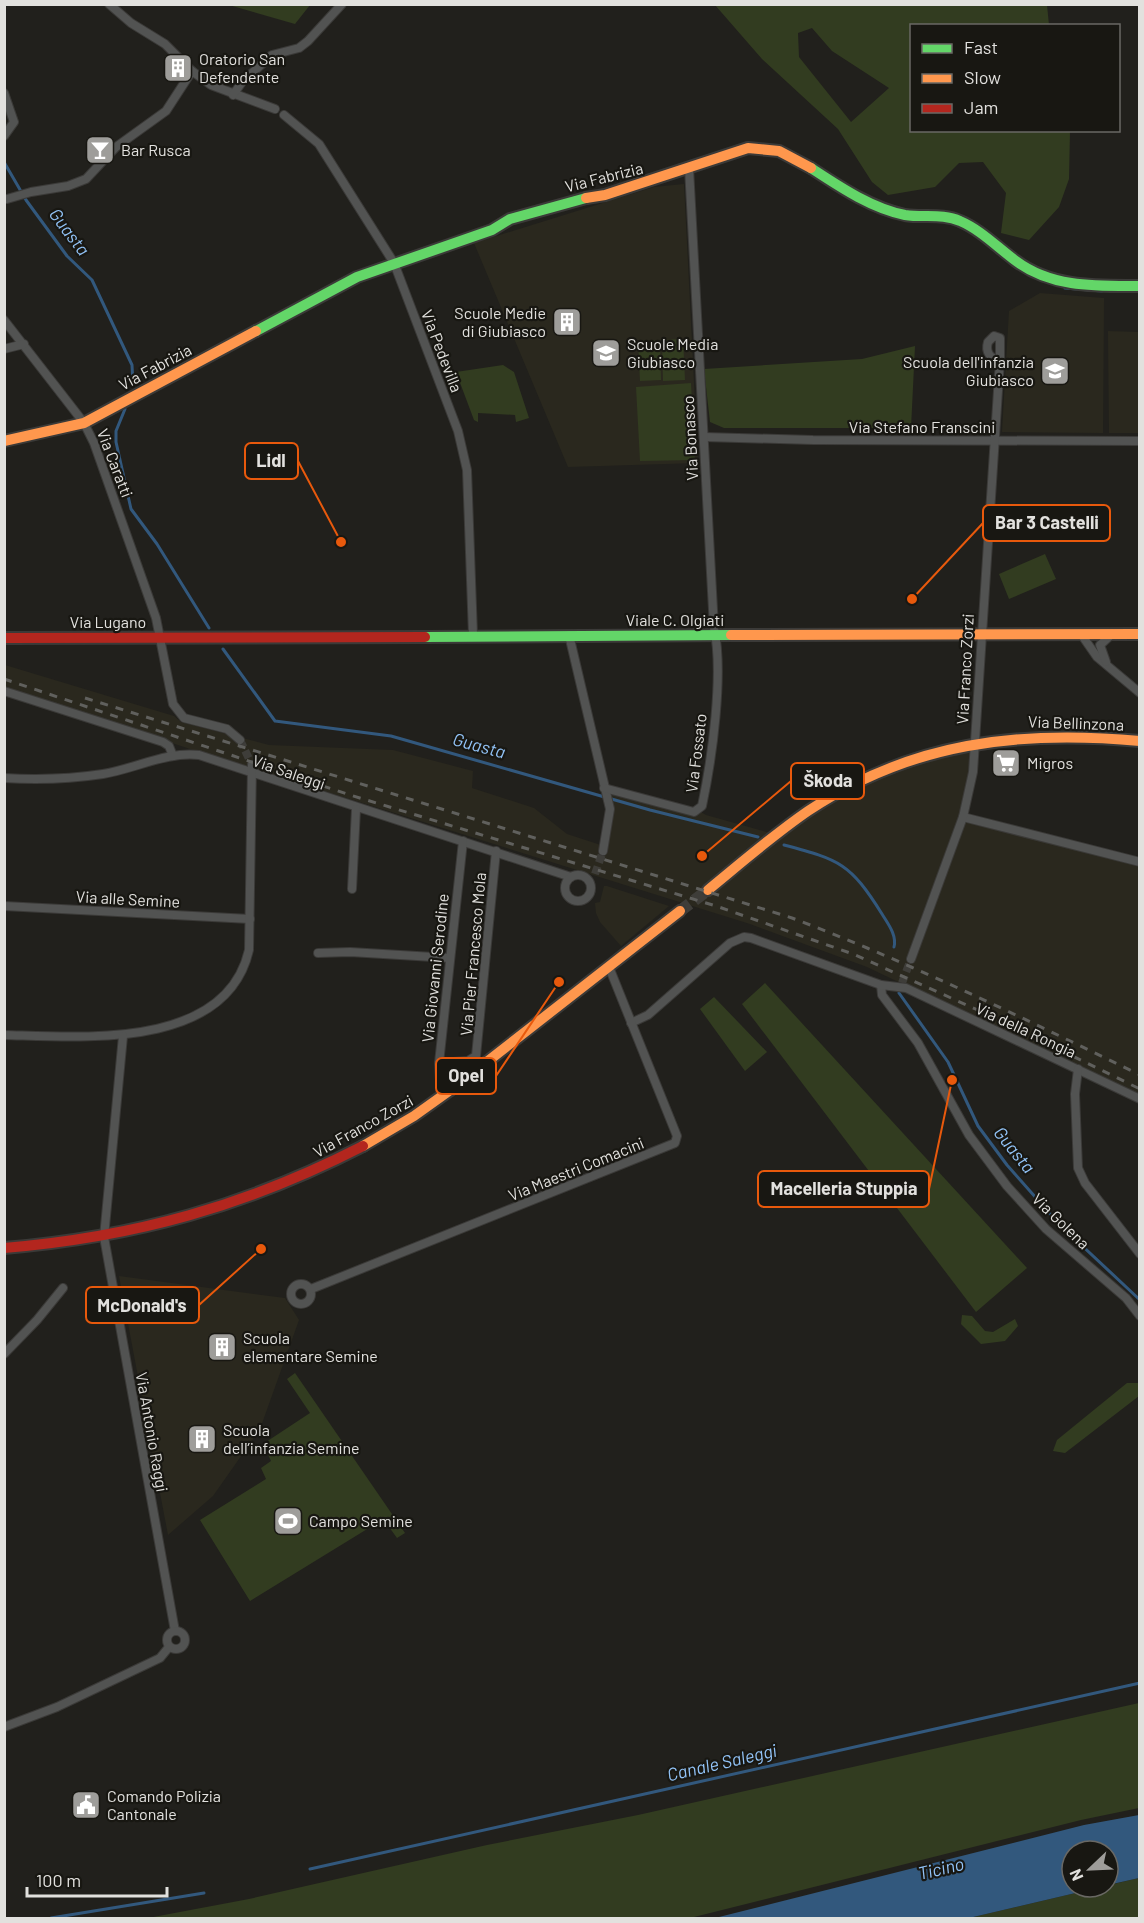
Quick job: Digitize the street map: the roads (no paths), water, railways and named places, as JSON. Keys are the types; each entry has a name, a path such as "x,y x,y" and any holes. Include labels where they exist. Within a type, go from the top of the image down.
{"street":[{"path":"109,4 136,27 165,44 192,71 216,88 274,109"},
{"path":"233,95 242,82 272,55 299,48 308,42 342,4"},
{"path":"5,198 68,186 92,174 116,147 166,111 192,71"},
{"path":"4,93 14,122 4,136"},
{"name":"Via Pedevilla","path":"284,115 318,144 394,263 465,456 470,513 473,635"},
{"name":"Via Fabrizia","path":"4,441 84,423 337,287 394,263 492,230 510,219 569,201 605,195 748,148 778,150 873,203 907,216 959,220 996,243 1017,262 1052,279 1084,285 1140,286"},
{"name":"Via Bonasco","path":"689,168 716,634"},
{"name":"Via Caratti","path":"4,320 84,423 112,489 160,637 170,695 180,715 187,719 227,729 240,740"},
{"path":"4,349 24,344"},
{"name":"Via Franco Zorzi","path":"708,890 805,813 840,791 902,763 976,742 1000,360"},
{"name":"Via Stefano Franscini","path":"704,437 1140,441"},
{"name":"Via Fossato","path":"604,790 687,811 699,811 707,785 714,724 716,634"},
{"path":"1082,634 1097,657 1140,693"},
{"path":"1108,666 1100,645 1112,634"},
{"name":"Viale C. Olgiati","path":"211,637 1140,634"},
{"path":"569,635 610,809 603,851"},
{"name":"Via Lugano","path":"4,638 211,637"},
{"path":"4,691 163,742 169,746 174,756"},
{"name":"Via Bellinzona","path":"976,742 1047,734 1140,741"},
{"path":"911,958 963,817 973,772 976,742"},
{"name":"Via Saleggi","path":"4,778 61,779 102,774 174,756 199,755 252,769 356,809 496,851 571,877 583,876 590,883"},
{"path":"4,1035 123,1036 175,1024 222,996 236,982 244,969 249,950 252,769"},
{"path":"352,889 356,809"},
{"path":"963,817 1140,862"},
{"name":"Via Giovanni Serodine","path":"441,1097 439,1063 463,841"},
{"name":"Via Pier Francesco Mola","path":"439,1063 468,1061 476,1056 496,851"},
{"path":"571,877 566,883 565,892 574,900 582,900 588,896 590,883 595,874"},
{"name":"Via alle Semine","path":"4,906 250,919"},
{"name":"Via Franco Zorzi","path":"4,1248 104,1237 186,1218 258,1195 349,1153 441,1097 680,911"},
{"path":"631,1023 648,1015 730,943 744,937 881,985"},
{"path":"318,952 450,958"},
{"name":"Via Maestri Comacini","path":"311,1289 670,1146 677,1136 609,967"},
{"name":"Via della Rongia","path":"881,985 901,985 1140,1099"},
{"name":"Via Golena","path":"881,985 882,995 918,1043 969,1136 1007,1186 1046,1229 1126,1298 1140,1316"},
{"name":"Via Antonio Raggi","path":"123,1036 104,1237 175,1631"},
{"path":"1078,1069 1075,1094 1078,1168 1084,1183 1140,1254"},
{"path":"4,1354 37,1320 63,1288"},
{"path":"4,1727 66,1702 164,1656 169,1647 168,1636 175,1631 185,1636 185,1644 177,1650 169,1647"}],"water":[{"name":"Ticino","path":"1139,1815 1139,1878 1120,1882 1120,1839 1060,1839 1060,1897 969,1918 715,1918 1084,1825"}],"waterway":[{"name":"Guasta","path":"4,162 26,200 67,256 92,280 132,365 133,385"},
{"path":"1065,288 1102,291"},
{"path":"1126,291 1140,291"},
{"name":"Guasta","path":"125,409 116,431 116,442 131,509 157,544 209,628"},
{"name":"Guasta","path":"223,649 275,721 391,736 650,810 758,837"},
{"path":"784,845 831,860 852,874 871,897 889,926 894,938 894,947"},
{"name":"Guasta","path":"899,993 948,1062 978,1126 1007,1165 1060,1225 1140,1300"},
{"name":"Canale Saleggi","path":"310,1869 1140,1683"},
{"name":"Canale Saleggi","path":"51,1918 204,1893"}],"tunnel":[{"path":"240,740 252,765"},
{"path":"595,874 603,851"},
{"path":"680,911 708,890"},
{"path":"902,983 911,959"}],"railway":[{"path":"4,679 350,795 716,906 853,954 980,1011 1140,1089"},
{"path":"85,698 792,918 924,973 1140,1075"}],"place":[{"name":"Oratorio San Defendente","path":"178,68"},
{"name":"Bar Rusca","path":"100,150"},
{"name":"Scuole Medie di Giubiasco","path":"567,322"},
{"name":"Scuole Media Giubiasco","path":"606,353"},
{"name":"Scuola dell'infanzia Giubiasco","path":"1055,371"},
{"name":"Lidl","path":"341,542"},
{"name":"Bar 3 Castelli","path":"912,599"},
{"name":"Migros","path":"1006,763"},
{"name":"Škoda","path":"702,856"},
{"name":"Opel","path":"559,982"},
{"name":"Macelleria Stuppia","path":"952,1080"},
{"name":"McDonald's","path":"261,1249"},
{"name":"Scuola elementare Semine","path":"222,1347"},
{"name":"Scuola dell’infanzia Semine","path":"202,1439"},
{"name":"Campo Semine","path":"288,1521"},
{"name":"Comando Polizia Cantonale","path":"86,1805"}]}
